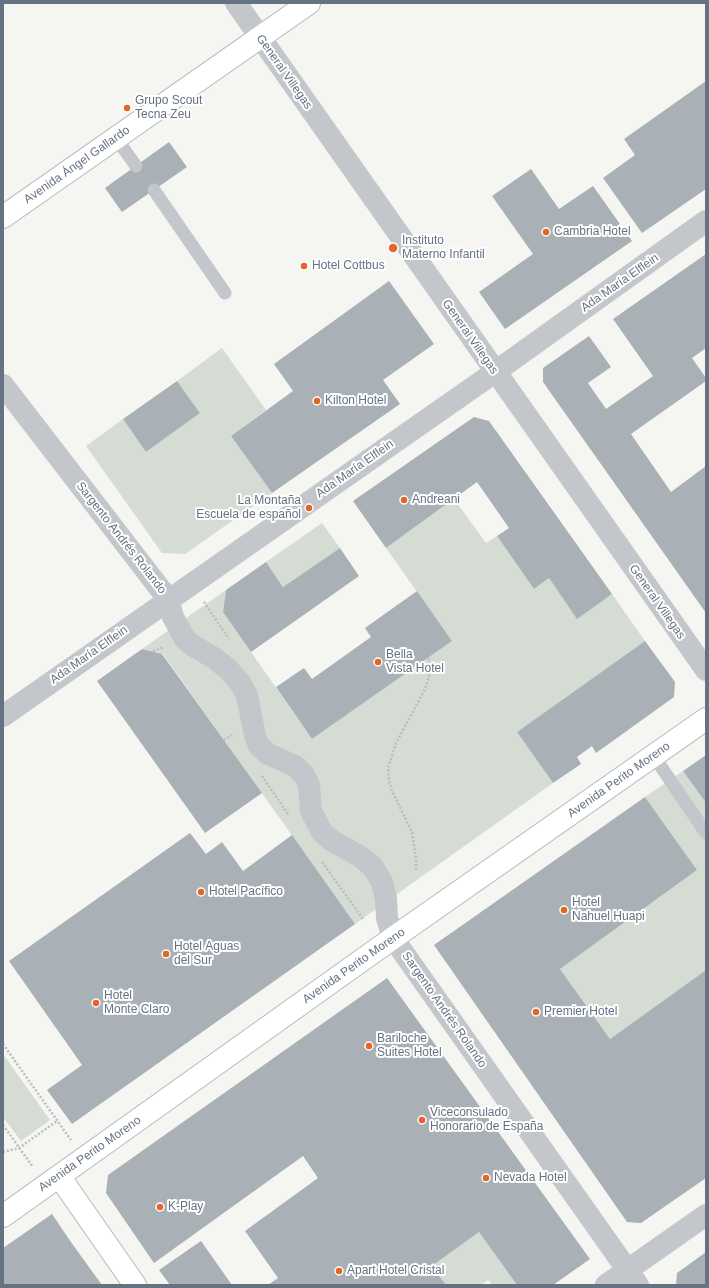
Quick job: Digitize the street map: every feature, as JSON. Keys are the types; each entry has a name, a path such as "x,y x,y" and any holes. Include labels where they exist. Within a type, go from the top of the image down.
{"main road":[{"name":"Avenida Ángel Gallardo","path":"3,217 309,3"},
{"name":"Avenida Perito Moreno","path":"3,1216 393,938 706,719"},
{"path":"59,1176 135,1285"}],"street":[{"name":"General Villegas","path":"236,3 706,670"},
{"name":"Ada María Elflein","path":"3,716 168,599 495,372 706,221"},
{"name":"Sargento Andrés Rolando","path":"3,385 168,599 173,617 185,639 192,646 214,658 228,669 240,683 247,695 255,736 259,746 268,754 295,766 304,775 309,785 311,811 322,832 331,840 361,857 373,867 382,882 386,899 387,918 393,938 633,1277"},
{"path":"606,1285 633,1277 706,1215"}],"lane":[{"path":"116,138 136,166"},
{"path":"154,190 225,293"},
{"path":"653,755 706,833"}],"path":[{"path":"416,870 416,858 412,832 392,792 388,768 390,756 425,688 429,677 428,657"},
{"path":"3,1044 57,1121 19,1148 3,1152"},
{"path":"3,1125 19,1148"}],"shaded area":[{"path":"222,348 266,410 231,436 272,493 185,554 162,553 86,446 123,419 146,452 200,413 177,381"},
{"path":"454,499 486,543 497,536 534,589 549,578 577,618 612,594 645,641 517,732 553,783 355,924 163,654 142,649 226,590 223,612 312,739 452,641 386,548"},
{"path":"322,523 340,548 283,587 266,562"},
{"path":"683,771 706,803 706,970 610,1039 560,969 697,870 645,797"},
{"path":"3,1054 50,1120 21,1141 3,1117"},
{"path":"479,1232 517,1285 492,1285 488,1280 481,1285 446,1285 432,1266"}],"building":[{"path":"706,81 706,189 642,233 603,178 635,155 624,139"},
{"path":"169,142 187,167 122,212 105,188"},
{"path":"531,169 559,209 593,186 632,241 505,329 479,292 533,254 492,196"},
{"path":"706,254 706,348 692,358 706,378 706,381 631,434 671,492 706,466 706,613 543,382 543,368 589,336 611,367 588,383 606,409 653,376 613,319"},
{"path":"389,281 434,344 383,380 400,404 272,493 231,436 293,391 274,364"},
{"path":"177,381 200,413 146,452 123,419"},
{"path":"474,417 489,421 612,594 577,619 549,578 534,589 497,536 509,528 477,482 386,548 353,501"},
{"path":"340,548 359,576 251,652 223,612 226,590 266,562 283,587"},
{"name":"Bella Vista Hotel","path":"417,591 452,641 312,739 276,687 304,668 312,679 371,637 365,628"},
{"path":"645,641 675,682 674,697 596,753 592,746 577,757 581,764 553,783 517,732"},
{"path":"142,649 162,654 262,793 205,833 97,681"},
{"path":"706,755 706,803 683,771"},
{"path":"645,797 697,870 560,969 610,1039 706,970 706,1178 641,1223 627,1222 434,945"},
{"path":"190,833 206,854 222,842 243,871 292,835 355,924 72,1124 47,1090 82,1065 9,961"},
{"path":"387,978 590,1259 553,1285 517,1285 479,1232 432,1266 446,1285 268,1285 278,1278 245,1231 318,1178 303,1156 154,1263 106,1193 108,1175"},
{"path":"52,1214 102,1285 3,1285 3,1248"},
{"path":"201,1241 232,1285 170,1285 159,1270"},
{"path":"706,1252 706,1285 676,1285 677,1273"}],"place":[{"name":"Grupo Scout Tecna Zeu","path":"127,108"},
{"name":"Cambria Hotel","path":"546,232"},
{"name":"Instituto Materno Infantil","path":"393,248"},
{"name":"Hotel Cottbus","path":"304,266"},
{"name":"Kilton Hotel","path":"317,401"},
{"name":"Andreani","path":"404,500"},
{"name":"La Montaña Escuela de español","path":"309,508"},
{"name":"Bella Vista Hotel","path":"378,662"},
{"name":"Hotel Pacífico","path":"201,892"},
{"name":"Hotel Nahuel Huapi","path":"564,910"},
{"name":"Hotel Aguas del Sur","path":"166,954"},
{"name":"Hotel Monte Claro","path":"96,1003"},
{"name":"Premier Hotel","path":"536,1012"},
{"name":"Bariloche Suites Hotel","path":"369,1046"},
{"name":"Viceconsulado Honorario de España","path":"422,1120"},
{"name":"Nevada Hotel","path":"486,1178"},
{"name":"K-Play","path":"160,1207"},
{"name":"Apart Hotel Cristal","path":"339,1271"}]}
